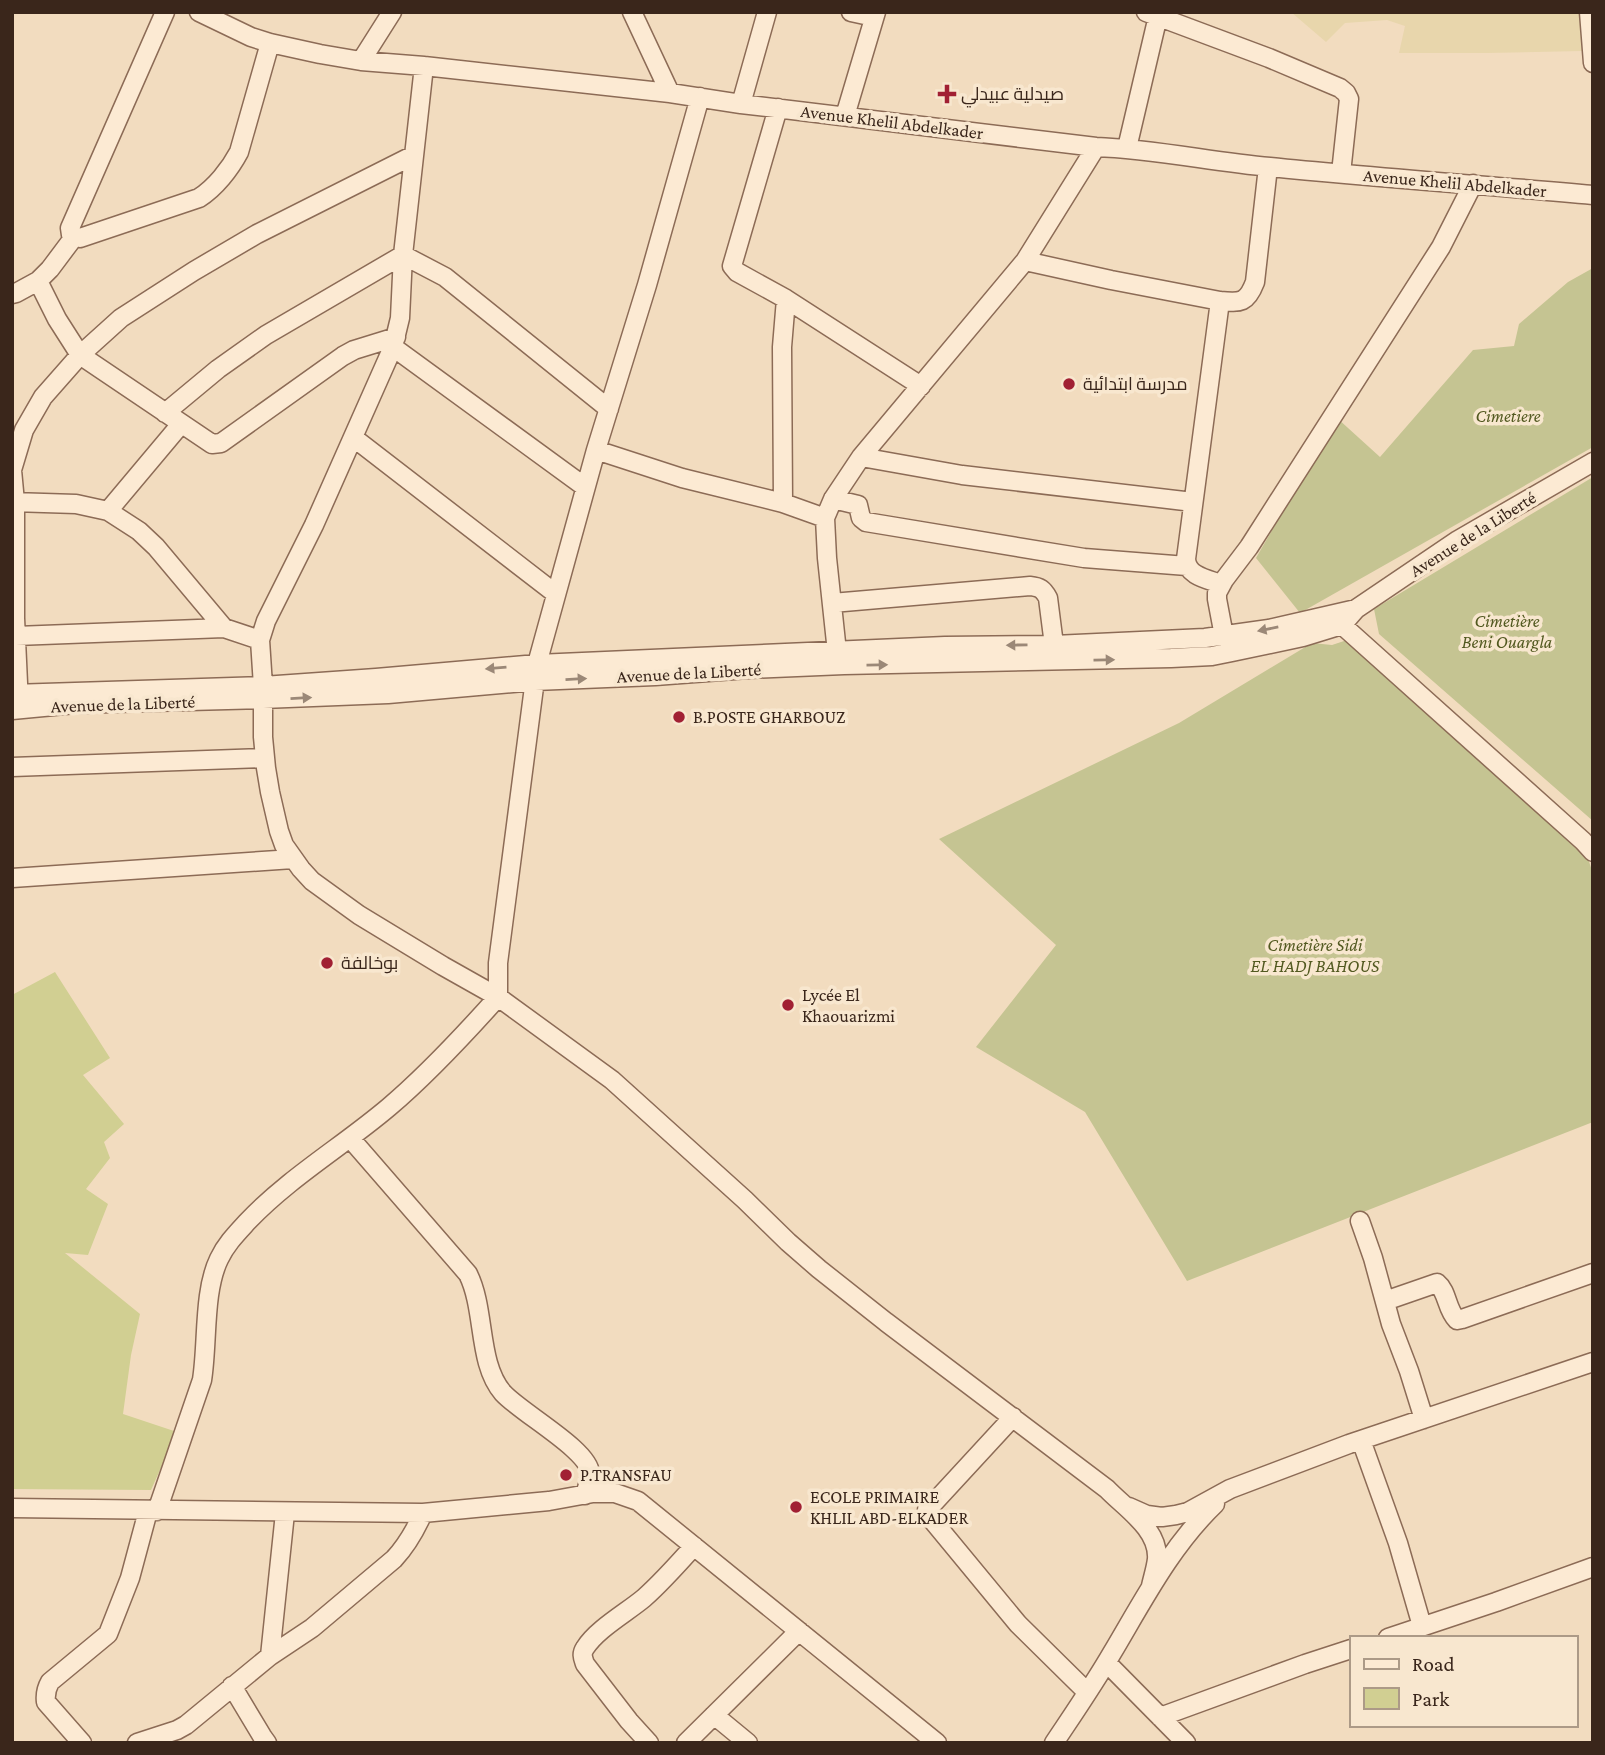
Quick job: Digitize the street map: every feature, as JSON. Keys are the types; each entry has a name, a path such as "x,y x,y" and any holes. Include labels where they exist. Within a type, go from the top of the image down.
{"street":[{"path":"165,12 70,228 74,237 80,238 199,198 208,191 230,167 239,152 270,43"},
{"name":"Avenue Khelil Abdelkader","path":"199,12 251,37 270,43 360,61 670,93 741,104 1096,147 1127,148 1268,167 1593,195"},
{"path":"360,61 392,12"},
{"path":"632,12 670,93"},
{"path":"741,104 767,12"},
{"path":"845,116 875,15 851,12"},
{"path":"1589,12 1593,62"},
{"path":"1127,148 1152,14 1330,83 1346,93 1349,99 1341,173"},
{"path":"424,66 403,255 400,318 395,342 314,525 266,621 260,640 265,758 270,792 284,845 292,859 312,881 351,910 498,997 612,1080 819,1269 1107,1489 1138,1519 1154,1541 1157,1557 1151,1586"},
{"path":"82,1743 46,1702 45,1695 50,1682 108,1634 202,1380 209,1300 213,1274 219,1258 232,1238 260,1209 411,1087 498,997 498,963 536,673 596,450 647,285 700,97"},
{"path":"778,108 732,266 737,272 786,299 921,386"},
{"path":"837,652 825,518 833,499 861,457 1026,261 1096,147"},
{"path":"15,702 12,470 24,430 50,387 121,318 194,271 257,234 414,155"},
{"path":"1026,261 1220,301 1236,303 1245,300 1255,282 1268,167"},
{"path":"1224,636 1217,599 1221,584 1249,547 1441,247 1473,184"},
{"path":"12,294 38,281 74,237"},
{"path":"403,255 444,277 609,409"},
{"path":"165,413 218,369 266,335 403,255"},
{"path":"38,281 57,319 80,355 208,442 221,443 354,350 395,342 586,487"},
{"path":"783,503 782,347 786,299"},
{"path":"1220,301 1187,566 1192,573 1221,584"},
{"path":"108,510 181,424"},
{"path":"354,438 556,594"},
{"path":"596,450 682,478 783,503 825,518"},
{"path":"861,457 962,475 1193,502"},
{"name":"Avenue de la Liberté","path":"536,673 945,646 1171,658 1212,656 1303,637 1356,609 1458,540 1593,462"},
{"path":"833,499 857,504 862,520 866,522 1084,558 1187,566"},
{"path":"14,502 76,504 108,510 139,531 156,547 224,628"},
{"path":"832,603 1040,587 1048,598 1054,653"},
{"path":"1338,619 1593,852"},
{"name":"Avenue de la Liberté","path":"15,702 263,693 376,678 803,667 1054,653 1224,636 1338,619"},
{"path":"14,624 224,628 260,640"},
{"path":"12,767 265,758"},
{"path":"12,878 292,859"},
{"path":"350,1138 468,1274 477,1295 486,1353 493,1377 503,1393 583,1458 590,1472 585,1494"},
{"path":"1360,1221 1391,1324 1424,1419"},
{"path":"1385,1301 1437,1283 1444,1290 1457,1320 1593,1273"},
{"path":"1120,1502 1147,1514 1176,1516 1230,1489 1361,1440 1593,1362"},
{"path":"1013,1417 927,1510 928,1515 1018,1624 1087,1692"},
{"path":"1361,1440 1394,1532 1422,1626"},
{"path":"1054,1743 1107,1663 1151,1586 1194,1525 1230,1489"},
{"path":"12,1508 423,1513 549,1501 585,1494 615,1493 638,1500 937,1743"},
{"path":"271,1656 285,1513"},
{"path":"136,1743 186,1725 232,1686 312,1628 406,1547 423,1513"},
{"path":"649,1743 629,1721 582,1657 585,1647 600,1632 645,1597 694,1546"},
{"path":"1394,1636 1593,1567"},
{"path":"686,1743 799,1631"},
{"path":"1160,1717 1350,1649"},
{"path":"1107,1663 1186,1743"},
{"path":"232,1686 262,1741"},
{"path":"714,1715 748,1743"}],"shaded area":[{"path":"1291,12 1581,12 1582,51 1399,53 1405,26 1387,20 1345,23 1326,42"}],"green space":[{"name":"Cimetiere","path":"1593,268 1593,447 1300,613 1256,558 1337,418 1380,457 1473,350 1514,346 1519,324 1568,282"},
{"name":"Cimetière Beni Ouargla","path":"1593,477 1593,821 1379,634 1374,609"},
{"name":"Cimetière Sidi EL HADJ BAHOUS","path":"1347,640 1585,849 1593,874 1593,1122 1187,1281 1085,1112 976,1047 1056,945 939,839 1179,723 1312,643 1332,645"},
{"path":"55,972 110,1058 83,1075 124,1124 104,1142 110,1158 86,1189 108,1204 88,1255 65,1253 140,1314 123,1414 177,1432 151,1490 12,1489 12,995"}],"place":[{"name":"صيدلية عبيدلي","path":"947,94"},
{"name":"مدرسة ابتدائية","path":"1069,384"},
{"name":"B.POSTE GHARBOUZ","path":"679,717"},
{"name":"بوخالفة","path":"327,963"},
{"name":"Lycée El Khaouarizmi","path":"788,1005"},
{"name":"P.TRANSFAU","path":"566,1475"},
{"name":"ECOLE PRIMAIRE KHLIL ABD-ELKADER","path":"796,1507"}]}
